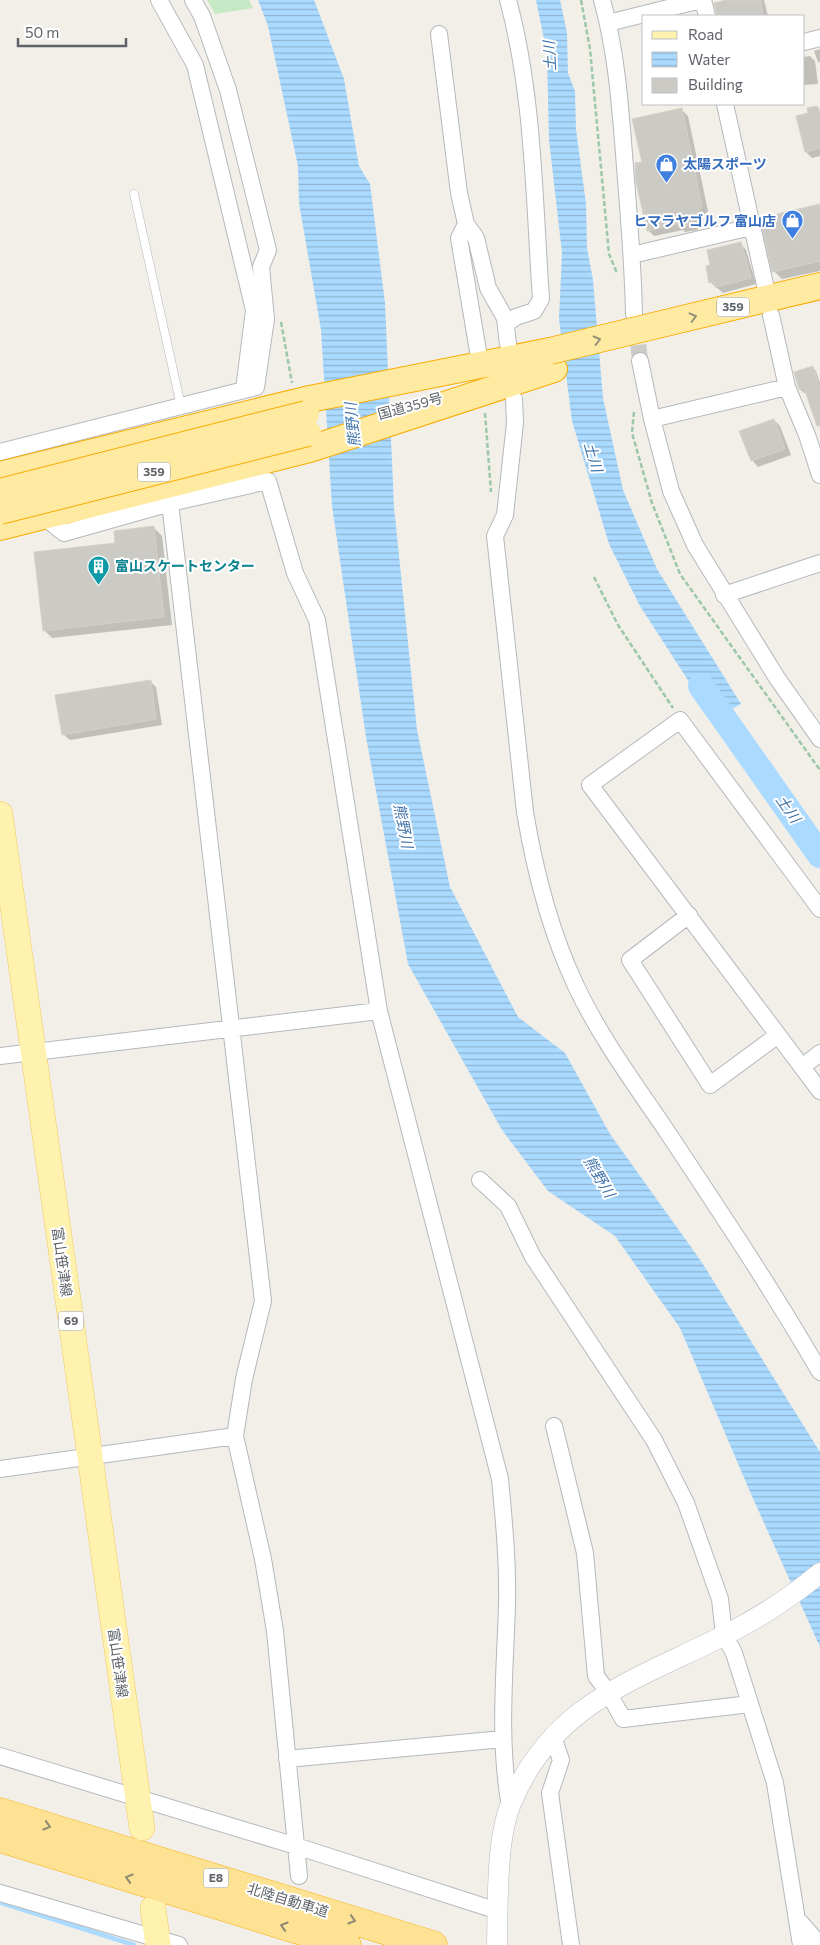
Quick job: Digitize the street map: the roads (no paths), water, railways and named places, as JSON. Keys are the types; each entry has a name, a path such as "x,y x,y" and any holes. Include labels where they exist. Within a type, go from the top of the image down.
{"highway":[{"name":"359","path":"475,382 552,360 770,306 820,286"},
{"name":"359","path":"770,306 820,302"},
{"path":"0,475 305,400 475,382"},
{"path":"0,527 310,449 475,382"},
{"name":"国道359号","path":"0,492 475,382"},
{"name":"国道359号","path":"0,511 475,382"},
{"name":"北陸自動車道","path":"0,1812 433,1945"},
{"name":"北陸自動車道","path":"0,1838 347,1945"}],"main road":[{"name":"富山笹津線","path":"0,814 142,1828"},
{"path":"153,1908 165,1943"}],"street":[{"path":"159,0 195,65 254,310 244,390"},
{"path":"0,452 256,387 266,319 260,268 268,250 228,90 202,16 193,0"},
{"path":"506,324 516,317 534,311 542,299 527,111 522,70 508,0"},
{"path":"602,0 608,23 621,116 632,255 652,419 671,491 695,544 724,595 777,678 820,739"},
{"path":"608,23 702,0 707,15"},
{"path":"439,34 459,193 466,224 476,238 488,288 505,318 508,344"},
{"path":"805,42 820,38"},
{"path":"725,105 787,387 807,435 820,475"},
{"path":"466,224 459,238 475,382"},
{"path":"632,255 751,227"},
{"path":"652,419 787,387"},
{"path":"514,399 515,423 505,515 494,536 525,812 532,853 544,899 560,949 576,987 610,1046 785,1311 820,1372"},
{"path":"42,516 64,533 170,503 268,481 295,574 317,620 378,1011 500,1479 505,1533 507,1602 503,1739 510,1807"},
{"path":"170,503 263,1301 244,1379 235,1436 263,1559 275,1631 300,1876"},
{"path":"724,595 820,563"},
{"path":"820,909 680,720 590,784 820,1091"},
{"path":"689,916 630,960 710,1085 778,1036"},
{"path":"0,1056 230,1027 378,1011"},
{"path":"802,1067 820,1053"},
{"path":"480,1180 508,1206 533,1257 654,1440 686,1503 717,1590 734,1653 775,1783 800,1922 802,1945"},
{"path":"554,1426 585,1553 596,1676 608,1692 623,1719 750,1704"},
{"path":"0,1469 235,1436"},
{"path":"500,1944 498,1911 504,1828 510,1807 541,1751 553,1737 571,1718 608,1692 729,1633 773,1608 820,1573"},
{"path":"553,1737 561,1760 550,1793 571,1945"},
{"path":"287,1759 503,1739"},
{"path":"0,1756 296,1846 498,1911"},
{"path":"0,1893 165,1943"},
{"path":"800,1922 814,1938 816,1945"}],"lane":[{"path":"134,194 181,406"}],"water":[{"name":"熊野川","path":"258,0 314,0 344,79 359,166 370,184 385,303 394,507 417,730 450,887 518,1017 565,1053 610,1134 701,1261 820,1452 820,1647 751,1494 680,1328 615,1236 548,1191 502,1130 408,964 366,737 332,506 321,330 299,203 298,166 268,26"},
{"path":"536,0 560,0 567,33 568,73 575,91 576,129 586,204 587,248 593,280 603,398 623,490 657,569 741,704 713,719 640,606 609,544 572,421 559,319 562,253 549,140 547,54"}],"waterway":[{"name":"土川","path":"701,686 820,855"},
{"path":"1,1896 2,1903 134,1945"}],"tunnel":[{"path":"636,321 640,361"}],"place":[{"name":"太陽スポーツ","path":"667,183"},
{"name":"ヒマラヤゴルフ 富山店","path":"792,240"},
{"name":"富山スケートセンター","path":"99,585"}]}
